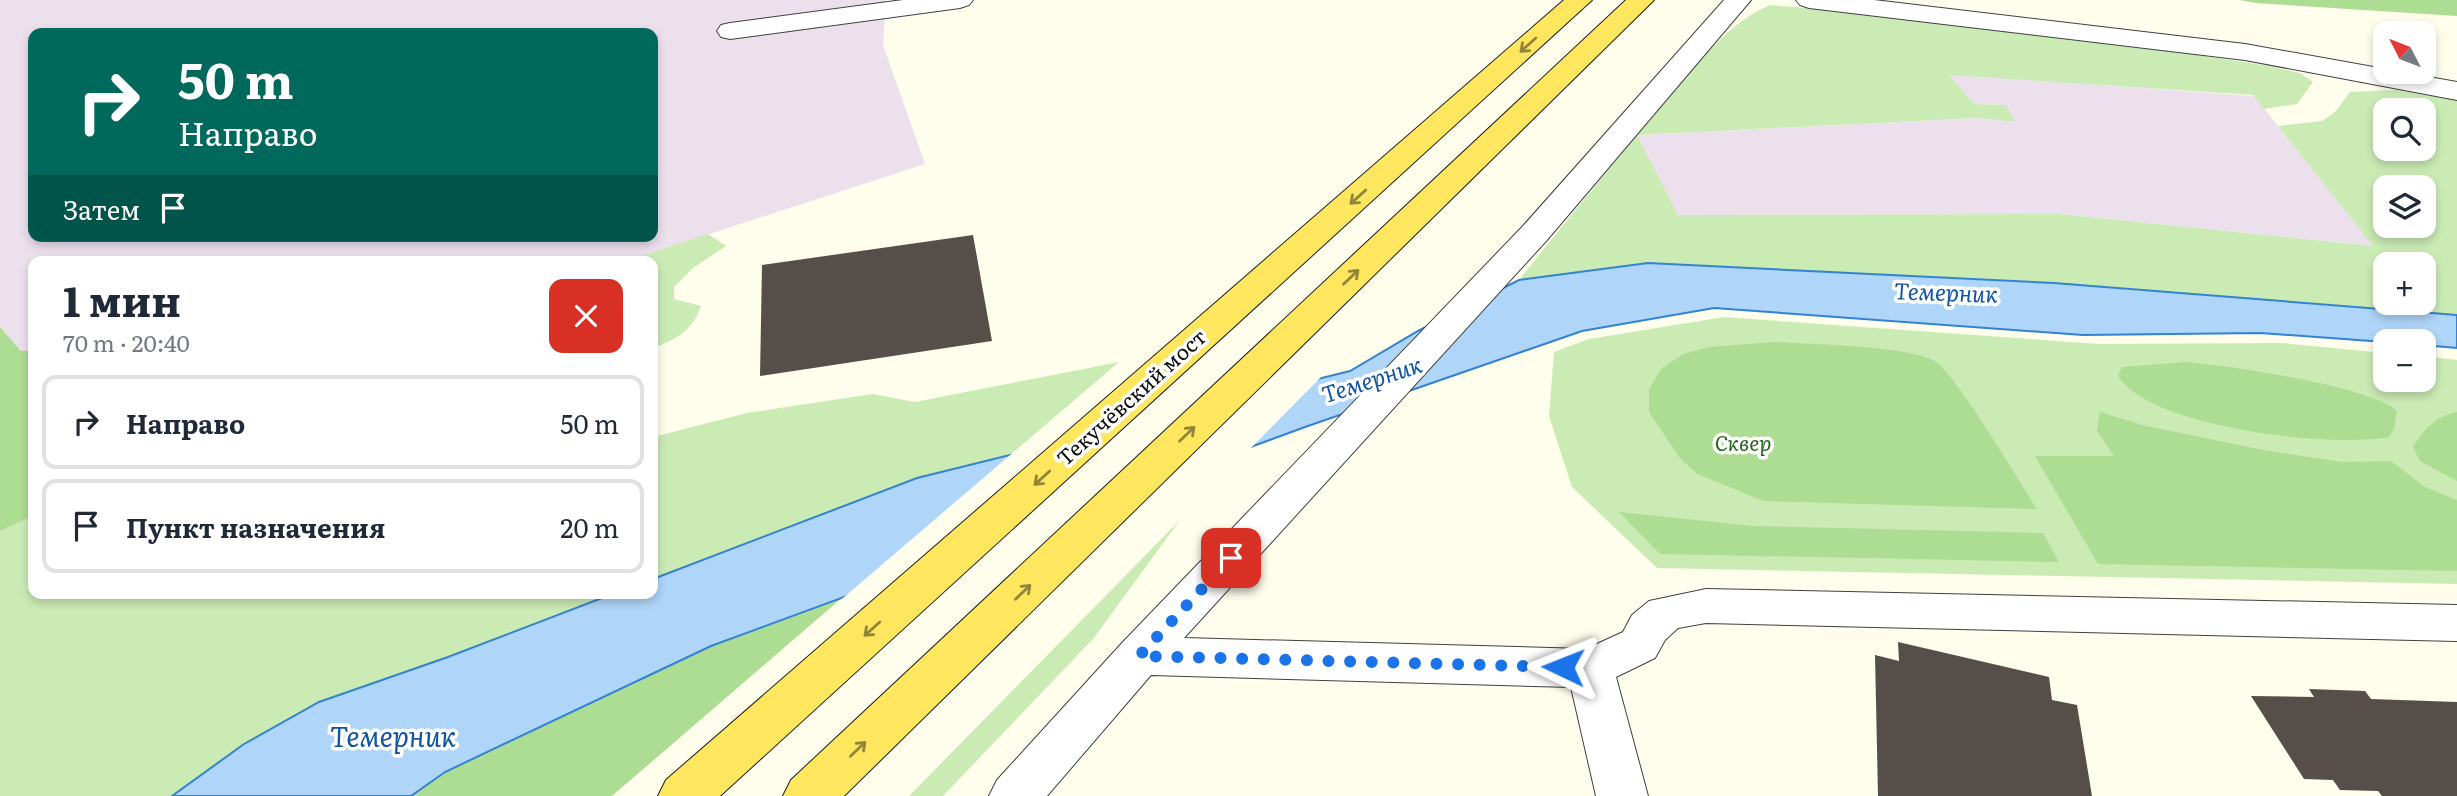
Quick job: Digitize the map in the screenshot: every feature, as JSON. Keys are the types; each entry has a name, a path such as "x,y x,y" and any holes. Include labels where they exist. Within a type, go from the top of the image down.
{"main road":[{"name":"Текучёвский мост","path":"684,796 1579,0"},
{"path":"809,796 1641,0"}],"street":[{"path":"730,31 960,0"},
{"path":"1015,796 1139,656 1535,233 1738,0"},
{"path":"1809,0 2245,52 2457,92"},
{"path":"1139,656 1590,668 1639,645 1648,628 1665,613 1706,606 2457,623"},
{"path":"1590,668 1622,796"}],"shaded area":[{"path":"0,0 886,0 883,45 925,164 641,256 28,256 28,350 21,351 0,327"},
{"path":"1948,74 2254,96 2374,246 2060,214 1678,216 1637,135 1977,118 2014,122 2006,105 1974,104"}],"green space":[{"path":"2239,0 2457,0 2457,16 2256,3"},
{"path":"1770,5 1845,11 2152,48 2270,66 2300,73 2313,82 2297,104 2264,109 2253,95 1949,75 1974,104 2006,105 2015,122 1977,118 1637,135 1702,58 1727,33 1740,22"},
{"path":"2396,90 2457,100 2457,315 2436,314 2436,252 2373,252 2373,310 1648,263 1519,280 1637,135 1678,215 2060,214 2373,246 2278,126 2322,121 2335,112 2350,92"},
{"path":"708,234 726,246 693,268 674,287 674,299 701,306 693,322 683,333 658,346 658,256 641,256"},
{"name":"Сквер","path":"1724,317 2099,344 2282,343 2373,352 2373,392 2436,392 2436,357 2457,360 2457,584 1657,568 1572,487 1549,416 1554,352 1589,339"},
{"path":"0,327 21,351 28,350 28,518 0,531"},
{"path":"1774,342 1880,349 1920,355 1933,360 1943,368 1971,405 2037,509 1764,501 1697,474 1679,457 1649,412 1649,389 1661,369 1683,354 1709,347"},
{"path":"1119,362 1010,455 917,478 658,577 658,436 747,413 872,394 915,402"},
{"path":"2186,362 2297,378 2359,393 2397,411 2394,429 2389,437 2362,440 2287,436 2244,430 2166,409 2136,394 2118,376 2122,367"},
{"path":"2100,412 2142,425 2263,450 2342,462 2391,461 2425,487 2457,500 2457,571 2098,564 2035,456 2114,456 2097,431"},
{"path":"2457,412 2457,481 2420,461 2413,447 2431,424"},
{"path":"1619,512 1753,526 2043,533 2059,562 1660,554"},
{"path":"28,518 28,599 599,599 448,657 319,702 244,744 172,796 0,796 0,531"},
{"path":"1180,520 1093,639 943,796 909,796"},
{"path":"843,597 612,796 411,796 445,772 711,646"}],"water":[{"name":"Темерник","path":"1648,263 2054,283 2373,308 2373,315 2457,315 2457,348 2436,346 2436,329 2373,329 2373,341 2260,333 2083,335 1714,308 1582,331 1305,427 711,646 445,772 411,796 172,796 244,744 319,702 448,657 599,599 658,599 658,577 917,478 1350,371 1418,331 1519,280"}],"pier":[{"path":"1324,374 1247,452 836,604 1016,450"}],"building":[{"path":"973,235 992,341 760,376 762,265"},
{"path":"1898,642 2049,677 2052,700 2077,705 2092,796 1878,796 1875,655 1899,661"},
{"path":"2309,689 2365,691 2371,699 2457,702 2457,796 2382,796 2378,791 2340,790 2333,780 2304,779 2251,696 2314,697"}],"route":[{"path":"1231,558 1139,656 1563,667"}]}
